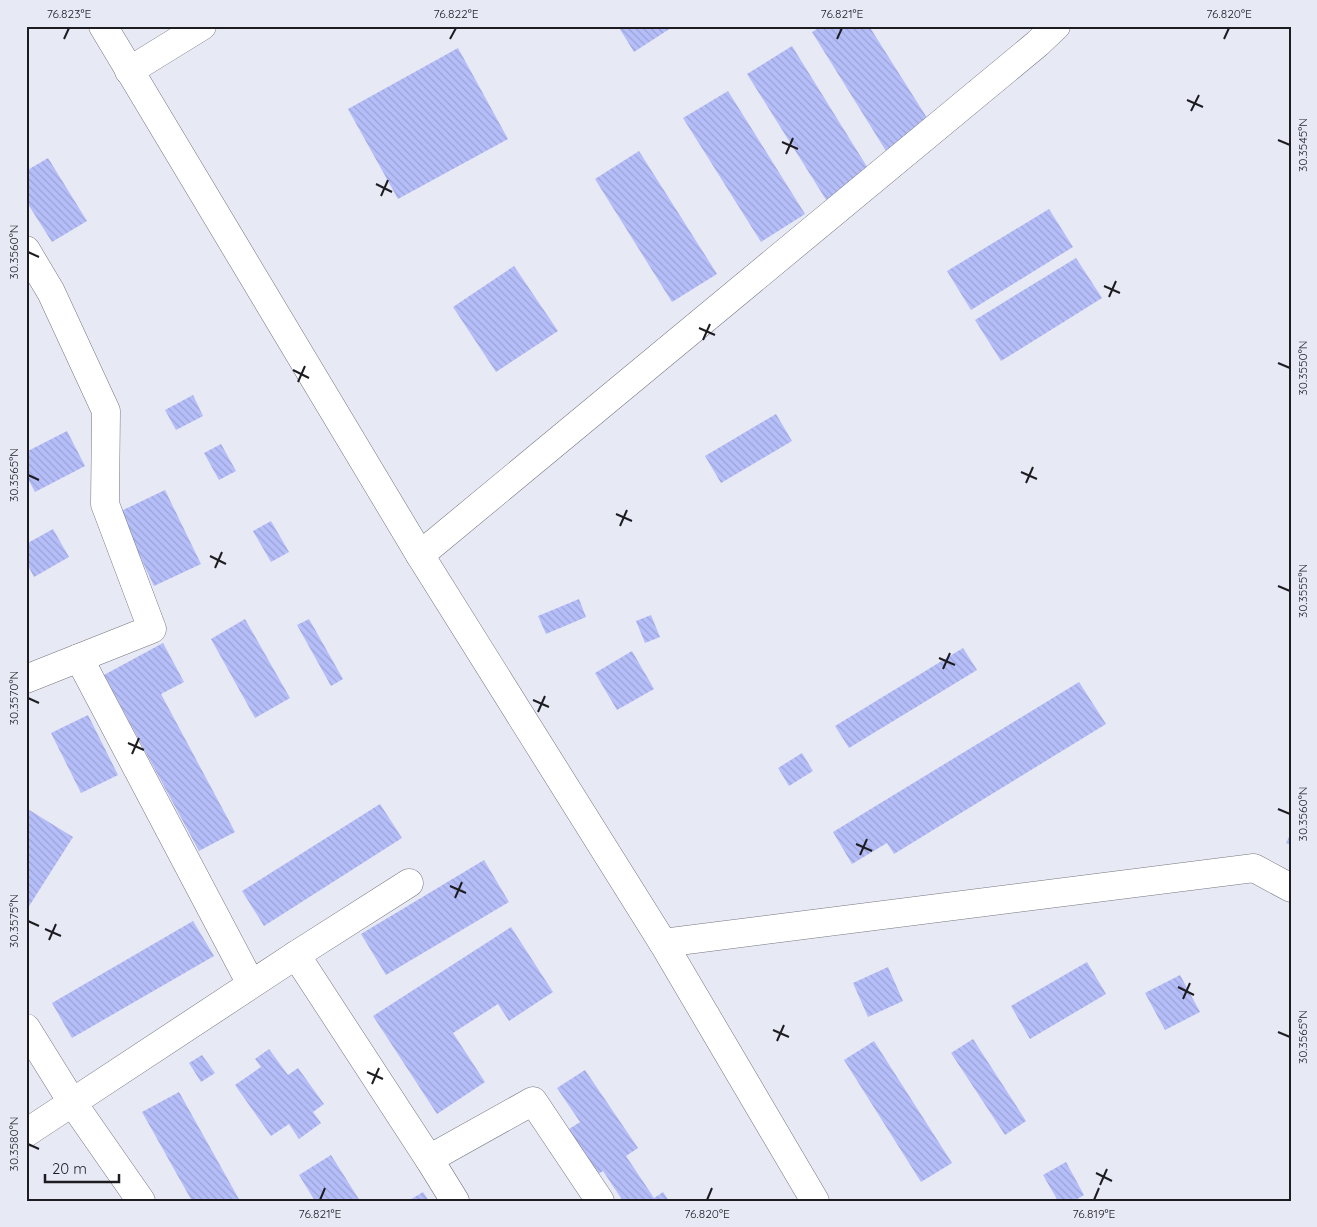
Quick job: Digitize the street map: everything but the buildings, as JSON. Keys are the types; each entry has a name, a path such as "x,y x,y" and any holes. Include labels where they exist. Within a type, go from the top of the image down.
{"street":[{"path":"103,26 420,555 663,943 815,1201"},
{"path":"129,71 202,26"},
{"path":"420,555 1037,44 1056,26"},
{"path":"26,250 51,292 106,411 105,504 152,629 26,679"},
{"path":"79,658 251,984"},
{"path":"663,943 1254,868 1291,888"},
{"path":"26,1133 251,984 409,883"},
{"path":"296,955 456,1201"},
{"path":"26,1028 72,1102 141,1201"},
{"path":"429,1159 533,1101 600,1201"}]}
